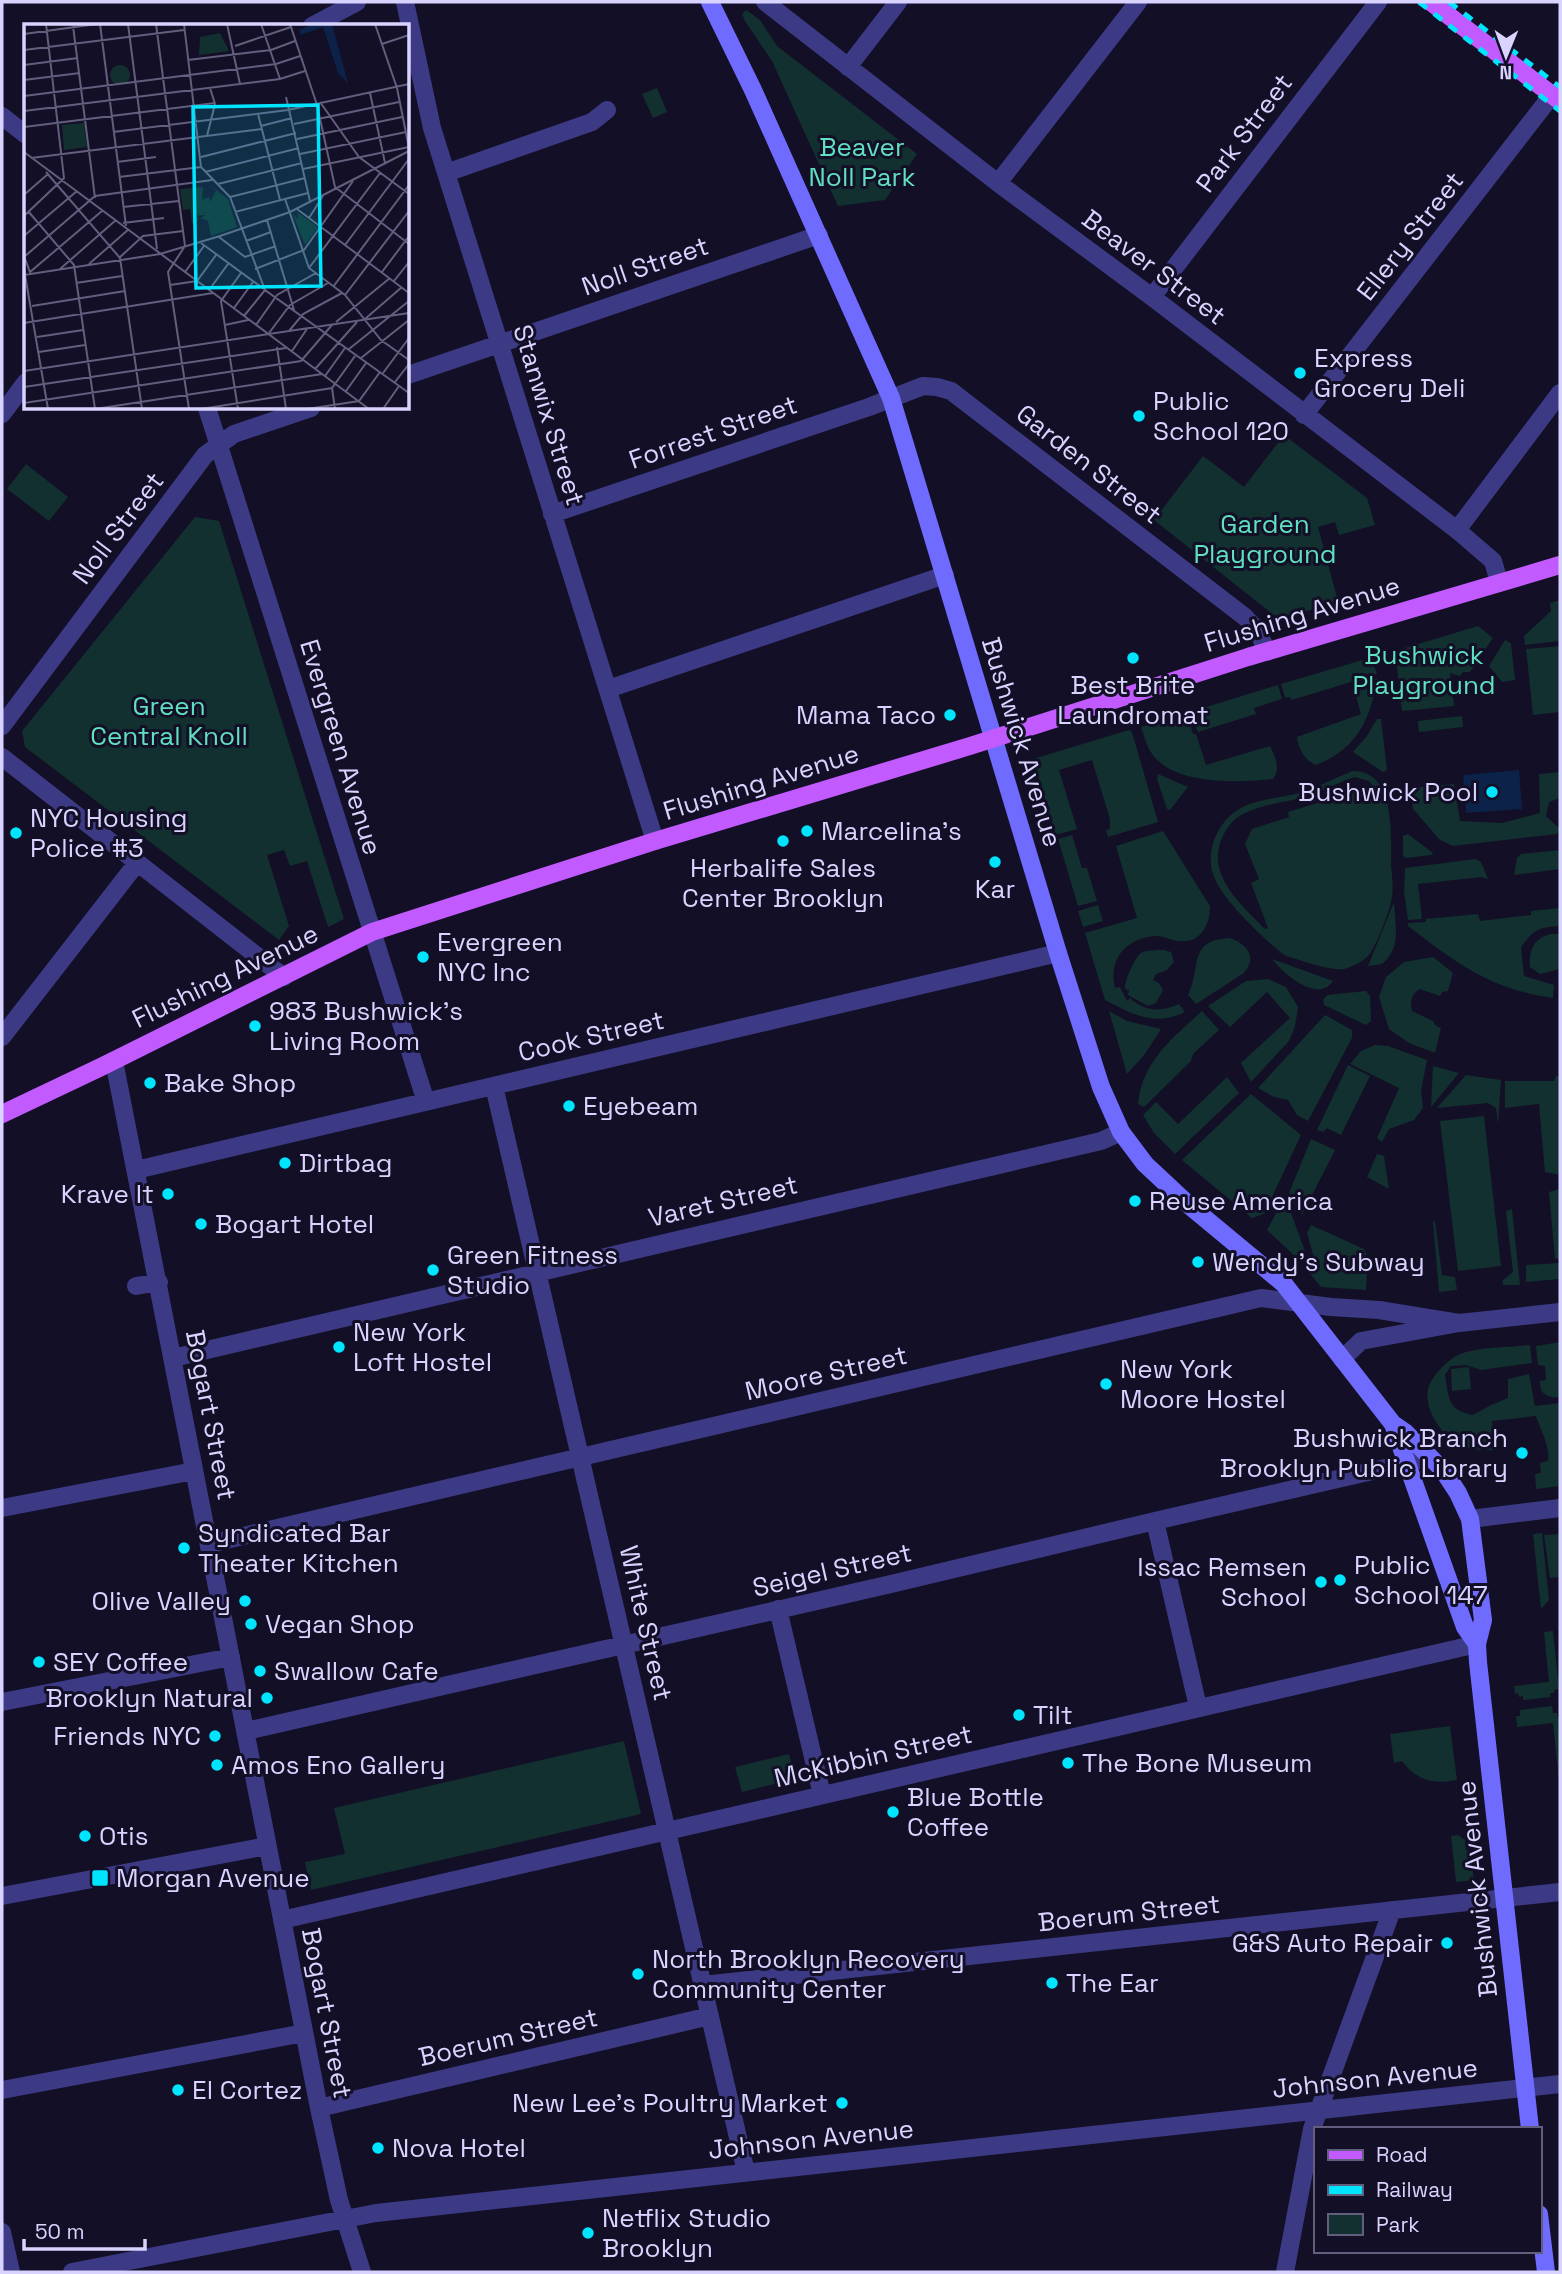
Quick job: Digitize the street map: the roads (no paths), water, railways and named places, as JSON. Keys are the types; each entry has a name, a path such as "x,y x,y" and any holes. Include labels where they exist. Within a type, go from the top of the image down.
{"main road":[{"name":"Bushwick Avenue","path":"710,2 819,235 891,398 1058,953 1101,1087 1121,1132 1145,1164 1190,1206 1284,1284 1393,1424 1406,1433 1443,1470 1470,1519 1483,1620 1477,1644 1530,2127"},
{"path":"1431,2 1558,97"},
{"name":"Flushing Avenue","path":"2,1114 372,932 1267,652 1560,565"},
{"name":"Bushwick Avenue","path":"1393,1424 1465,1627 1477,1644"},
{"path":"1541,2231 1546,2272"}],"street":[{"path":"316,24 357,2"},
{"name":"Stanwix Street","path":"405,2 410,24"},
{"name":"Beaver Street","path":"765,2 998,183 1457,530 1493,561 1499,582"},
{"path":"848,67 898,2"},
{"path":"998,183 1138,2"},
{"name":"Park Street","path":"1152,297 1378,2"},
{"name":"Stanwix Street","path":"410,25 432,128 656,841"},
{"name":"Ellery Street","path":"1304,415 1558,97"},
{"path":"446,173 592,122 607,110"},
{"path":"2,116 24,133"},
{"name":"Noll Street","path":"410,374 819,235"},
{"path":"2,414 24,385"},
{"name":"Garden Street","path":"891,398 923,386 951,391 1245,617 1258,631 1267,652"},
{"path":"1457,530 1560,393"},
{"name":"Forrest Street","path":"552,514 891,398"},
{"name":"Evergreen Avenue","path":"208,410 426,1102"},
{"name":"Noll Street","path":"2,726 205,455 234,434 305,410"},
{"path":"608,689 945,575"},
{"path":"2,757 284,977"},
{"path":"2,1037 137,863"},
{"name":"Cook Street","path":"136,1170 1058,953"},
{"name":"Bogart Street","path":"114,1061 319,2109 339,2200 362,2272"},
{"name":"White Street","path":"494,1086 746,2172"},
{"name":"Varet Street","path":"173,1357 1101,1141 1121,1132"},
{"path":"136,1286 159,1282"},
{"name":"Moore Street","path":"209,1544 1261,1298 1379,1310 1458,1323"},
{"name":"Moore Street","path":"1342,1359 1362,1341 1458,1323 1560,1312"},
{"name":"Seigel Street","path":"246,1731 891,1584 1429,1457"},
{"path":"2,1508 194,1471"},
{"path":"1470,1519 1560,1508"},
{"path":"1155,1521 1198,1707"},
{"path":"778,1609 822,1795"},
{"name":"McKibbin Street","path":"282,1920 1477,1644"},
{"path":"2,1702 231,1657"},
{"path":"2,1896 267,1846"},
{"name":"Boerum Street","path":"703,1985 1560,1892"},
{"path":"1285,2272 1312,2129 1392,1910"},
{"name":"Boerum Street","path":"319,2109 710,2016"},
{"path":"2,2090 304,2033"},
{"name":"Johnson Avenue","path":"72,2272 376,2213 1560,2084"},
{"path":"2,2232 11,2272"}],"water":[{"name":"Bushwick Pool","path":"1519,770 1522,809 1466,813 1463,775"}],"railway":[{"path":"1419,2 1560,111"},
{"path":"1449,2 1560,87"}],"place":[{"name":"Express Grocery Deli","path":"1300,373"},
{"name":"Public School 120","path":"1139,416"},
{"name":"Best Brite Laundromat","path":"1133,658"},
{"name":"Mama Taco","path":"950,715"},
{"name":"Bushwick Pool","path":"1492,792"},
{"name":"Marcelina's","path":"807,831"},
{"name":"NYC Housing Police #3","path":"16,833"},
{"name":"Herbalife Sales Center Brooklyn","path":"783,841"},
{"name":"Kar","path":"995,862"},
{"name":"Evergreen NYC Inc","path":"423,957"},
{"name":"983 Bushwick's Living Room","path":"255,1026"},
{"name":"Bake Shop","path":"150,1083"},
{"name":"Eyebeam","path":"569,1106"},
{"name":"Dirtbag","path":"285,1163"},
{"name":"Krave It","path":"168,1194"},
{"name":"Reuse America","path":"1135,1201"},
{"name":"Bogart Hotel","path":"201,1224"},
{"name":"Wendy's Subway","path":"1198,1262"},
{"name":"Green Fitness Studio","path":"433,1270"},
{"name":"New York Loft Hostel","path":"339,1347"},
{"name":"New York Moore Hostel","path":"1106,1384"},
{"name":"Bushwick Branch Brooklyn Public Library","path":"1522,1453"},
{"name":"Syndicated Bar Theater Kitchen","path":"184,1548"},
{"name":"Public School 147","path":"1340,1580"},
{"name":"Issac Remsen School","path":"1321,1582"},
{"name":"Olive Valley","path":"245,1601"},
{"name":"Vegan Shop","path":"251,1624"},
{"name":"SEY Coffee","path":"39,1662"},
{"name":"Swallow Cafe","path":"260,1671"},
{"name":"Brooklyn Natural","path":"267,1698"},
{"name":"Tilt","path":"1019,1715"},
{"name":"Friends NYC","path":"215,1736"},
{"name":"The Bone Museum","path":"1068,1763"},
{"name":"Amos Eno Gallery","path":"217,1765"},
{"name":"Blue Bottle Coffee","path":"893,1812"},
{"name":"Otis","path":"85,1836"},
{"name":"Morgan Avenue","path":"100,1878"},
{"name":"G&S Auto Repair","path":"1447,1943"},
{"name":"North Brooklyn Recovery Community Center","path":"638,1974"},
{"name":"The Ear","path":"1052,1983"},
{"name":"El Cortez","path":"178,2090"},
{"name":"New Lee's Poultry Market","path":"842,2103"},
{"name":"Nova Hotel","path":"378,2148"},
{"name":"Netflix Studio Brooklyn","path":"588,2233"}],"park label":[{"name":"Beaver Noll Park","path":"862,162"},
{"name":"Garden Playground","path":"1265,539"},
{"name":"Bushwick Playground","path":"1424,670"},
{"name":"Green Central Knoll","path":"169,721"}]}
